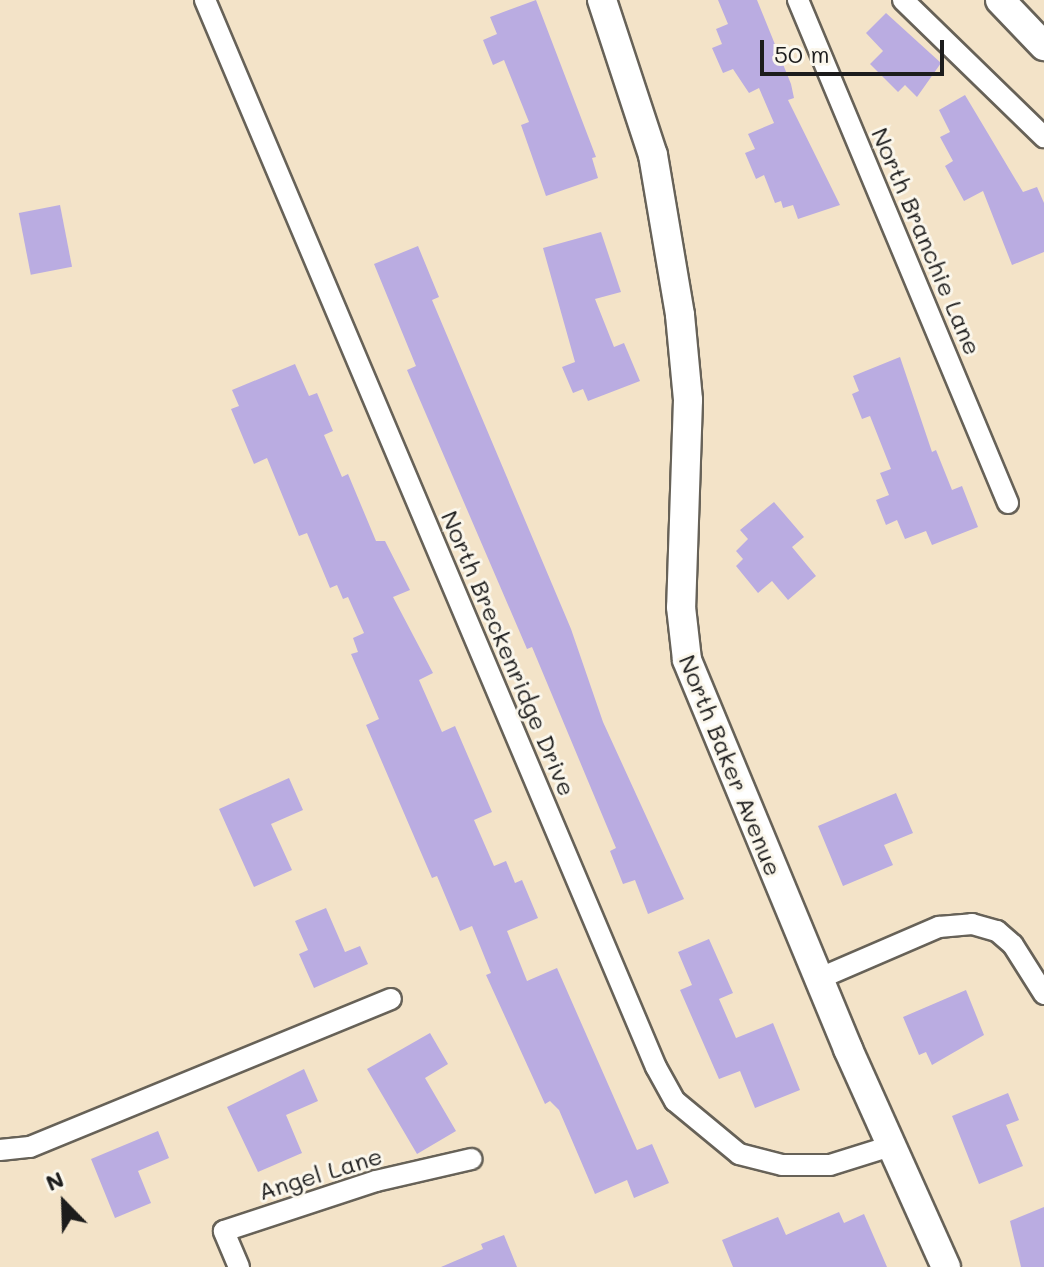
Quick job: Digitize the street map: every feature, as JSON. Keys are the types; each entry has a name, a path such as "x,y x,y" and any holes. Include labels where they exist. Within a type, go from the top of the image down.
{"main road":[{"name":"North Baker Avenue","path":"602,0 653,155 680,315 688,430 682,638 693,681 818,979 946,1267"},
{"path":"1000,0 1044,46"}],"street":[{"name":"North Breckenridge Drive","path":"205,0 656,1067 675,1101 739,1154 782,1165 830,1165 894,1145"},
{"name":"North Branchie Lane","path":"798,0 1008,503"},
{"path":"903,0 1044,137"},
{"path":"818,979 939,927 972,924 997,931 1013,945 1044,994"},
{"path":"0,1150 30,1147 391,999"},
{"name":"Angel Lane","path":"239,1267 224,1231 376,1181 471,1159"}],"building":[{"path":"536,0 596,157 592,158 598,178 546,196 521,125 529,122 504,60 493,65 483,40 497,34 490,17"},
{"path":"718,0 757,0 791,84 794,98 788,100 840,205 798,219 793,205 783,208 781,201 775,203 764,175 756,179 745,153 755,149 748,134 774,123 759,88 749,93 733,69 723,73 712,48 722,44 716,29 728,24"},
{"path":"886,13 941,63 917,97 905,85 898,92 870,64 883,51 866,33"},
{"path":"965,95 1023,192 1037,187 1044,203 1044,252 1012,265 983,191 964,201 945,166 953,161 940,137 950,132 939,110"},
{"path":"60,205 72,267 31,275 19,213"},
{"path":"601,232 621,292 595,299 614,347 624,343 640,381 588,401 583,389 573,393 562,367 575,362 543,248"},
{"path":"418,246 439,297 432,300 571,629 603,722 684,899 648,914 635,880 623,884 610,851 616,848 532,647 527,649 407,370 416,366 374,264"},
{"path":"900,357 932,452 936,450 952,490 962,486 978,527 932,545 926,531 905,539 897,520 886,525 876,500 889,495 880,473 891,469 870,416 862,419 852,394 859,391 853,376"},
{"path":"295,364 309,396 317,393 333,431 324,435 342,477 348,474 376,541 385,541 410,590 393,597 433,673 419,680 442,732 455,726 492,812 474,820 494,866 506,861 515,883 522,880 538,918 507,931 527,981 557,968 637,1150 652,1144 669,1183 634,1198 627,1180 595,1194 559,1110 550,1101 545,1104 486,975 491,973 472,926 460,931 437,876 432,878 366,725 379,719 351,654 358,652 353,638 364,633 348,597 343,599 337,585 330,588 307,533 299,536 267,458 254,464 231,409 239,406 232,390"},
{"path":"774,502 804,537 792,547 816,576 788,600 772,581 758,593 736,566 743,559 736,551 748,539 740,530"},
{"path":"289,778 303,810 271,824 292,870 254,887 219,809"},
{"path":"896,793 913,833 884,845 893,865 843,886 818,826"},
{"path":"326,908 345,952 360,946 368,964 314,988 299,954 308,950 295,921"},
{"path":"709,939 733,993 719,999 736,1038 773,1023 800,1090 755,1108 740,1071 719,1079 680,990 692,985 678,952"},
{"path":"966,990 984,1035 932,1065 926,1052 919,1055 903,1017"},
{"path":"430,1033 448,1064 425,1078 456,1131 417,1154 367,1069"},
{"path":"304,1069 318,1101 286,1115 302,1153 258,1172 227,1107"},
{"path":"1008,1093 1019,1120 1006,1125 1023,1166 979,1184 952,1116"},
{"path":"158,1131 169,1158 138,1171 151,1203 115,1218 91,1159"},
{"path":"1044,1207 1044,1267 1021,1267 1010,1221"},
{"path":"839,1212 844,1223 864,1214 887,1267 733,1267 722,1240 778,1217 786,1235"},
{"path":"504,1235 517,1267 441,1267 483,1249 481,1244"}]}
